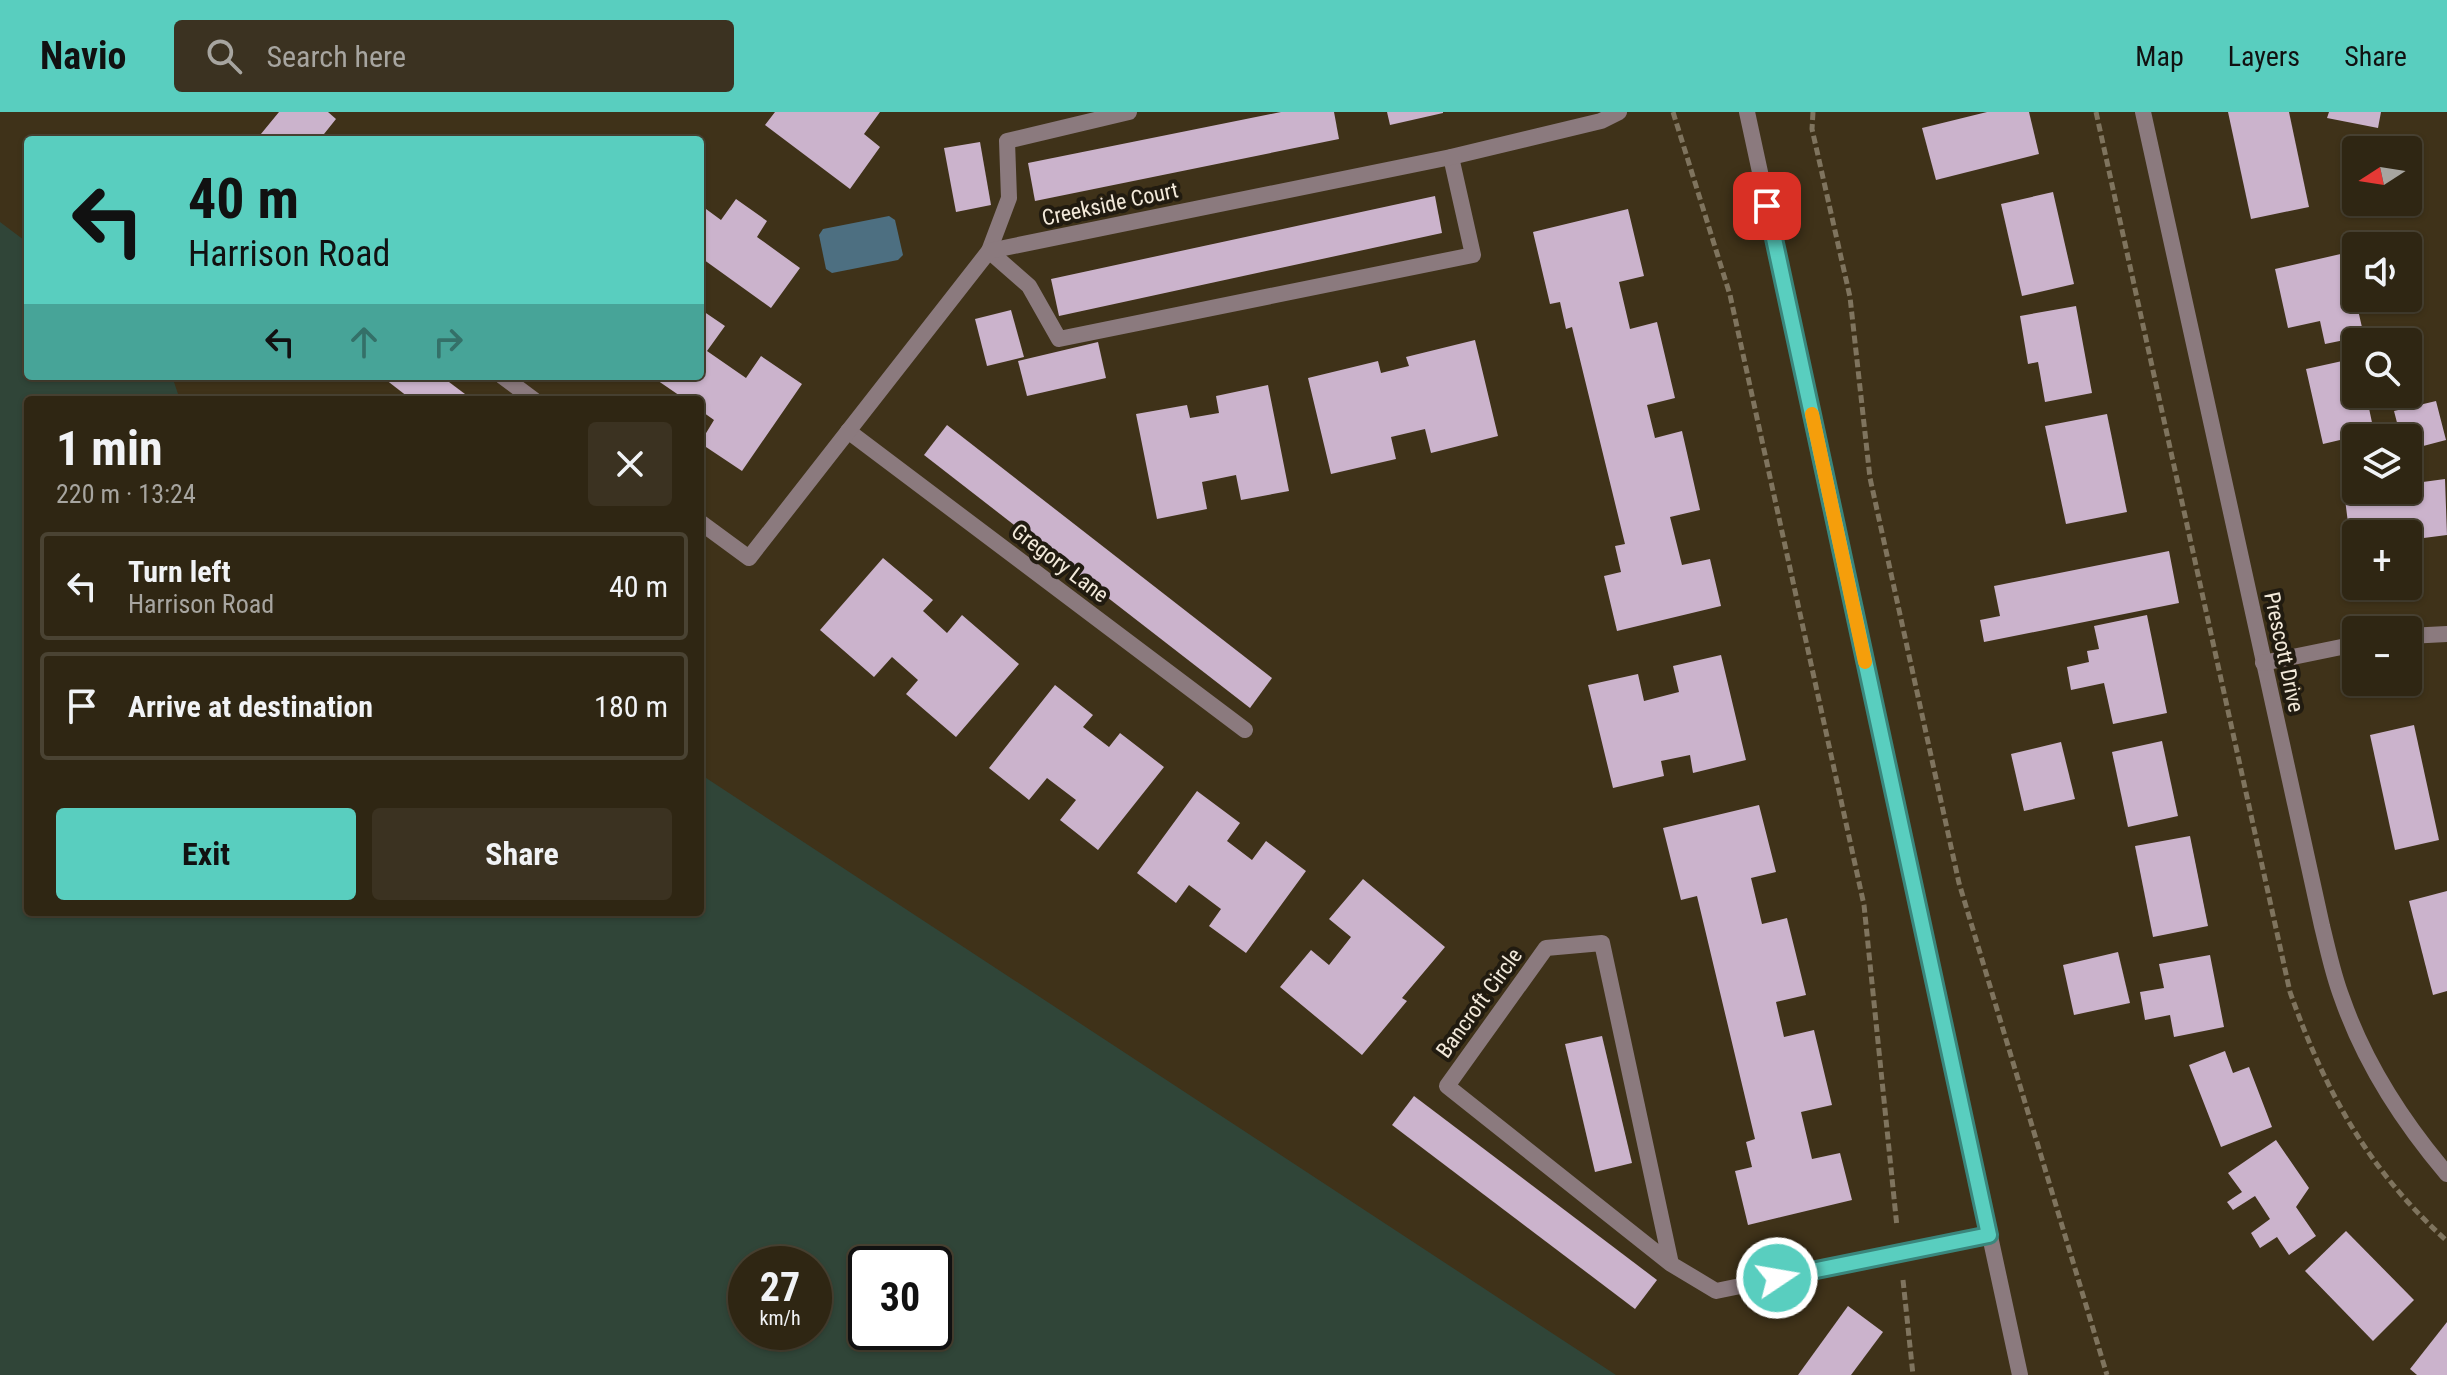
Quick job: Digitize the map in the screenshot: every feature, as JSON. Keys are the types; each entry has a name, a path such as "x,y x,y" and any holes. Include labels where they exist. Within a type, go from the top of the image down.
{"street":[{"path":"704,525 749,558 989,251 1009,198 1007,141 1129,112"},
{"name":"Creekside Court","path":"989,251 1451,157 1619,112"},
{"path":"1747,112 2020,1375"},
{"name":"Prescott Drive","path":"2143,112 2263,663 2341,998 2377,1078 2413,1134 2447,1174"},
{"path":"989,251 1029,286 1059,339 1473,255 1451,157"},
{"path":"507,380 529,396"},
{"name":"Gregory Lane","path":"848,431 1245,730"},
{"path":"2422,635 2447,634"},
{"path":"2263,663 2342,647"},
{"name":"Bancroft Circle","path":"1671,1264 1602,943 1546,948 1447,1086 1671,1264 1716,1291 1989,1235"}],"path":[{"path":"1673,112 1730,295 1864,905 1913,1375"},
{"path":"1813,112 1812,129 1850,297 1870,478 1959,883 2107,1375"},
{"path":"2096,112 2290,992 2335,1102 2391,1185 2447,1241"}],"green space":[{"path":"0,222 24,240 24,380 173,380 179,396 24,396 24,916 704,916 704,777 1616,1375 0,1375"}],"water":[{"path":"889,216 895,220 903,255 898,260 832,273 826,269 819,235 823,229"}],"building":[{"path":"279,112 328,112 336,119 324,134 326,136 259,136"},
{"path":"775,112 880,112 864,134 880,147 850,189 765,125"},
{"path":"1281,112 1334,112 1339,139 1035,201 1028,163"},
{"path":"1387,112 1443,112 1443,113 1390,125"},
{"path":"1987,112 2029,112 2039,154 1936,180 1922,128"},
{"path":"2228,112 2289,112 2309,207 2251,219"},
{"path":"2329,112 2381,112 2378,128 2327,118"},
{"path":"980,142 991,205 956,212 944,148"},
{"path":"2053,192 2074,284 2022,296 2001,204"},
{"path":"1435,196 1442,233 1059,316 1051,279"},
{"path":"736,199 767,221 757,237 800,268 771,308 704,260 704,212 706,209 721,220"},
{"path":"1628,209 1644,276 1619,282 1630,329 1657,322 1675,398 1647,405 1655,438 1682,431 1700,510 1670,517 1682,565 1710,559 1721,606 1617,631 1604,576 1621,572 1615,546 1625,544 1572,327 1566,329 1560,302 1550,304 1533,232"},
{"path":"2342,254 2342,312 2359,312 2362,328 2342,328 2342,341 2325,344 2320,321 2288,328 2275,269"},
{"path":"2076,306 2092,393 2045,402 2038,362 2028,364 2020,316"},
{"path":"1011,310 1024,357 987,366 975,319"},
{"path":"704,312 725,326 707,351 746,378 761,356 802,384 742,471 704,446 704,436 714,420 704,413 704,396 680,396 657,380 704,380"},
{"path":"1475,340 1498,436 1431,453 1425,429 1391,437 1396,459 1331,474 1308,378 1378,361 1381,373 1409,366 1406,357"},
{"path":"1098,342 1106,378 1027,396 1018,361"},
{"path":"2342,361 2342,408 2369,408 2372,424 2342,424 2342,440 2323,444 2306,369"},
{"path":"386,380 446,380 468,396 407,396"},
{"path":"1268,385 1289,491 1241,500 1236,475 1202,482 1207,509 1157,519 1136,414 1187,405 1190,418 1219,413 1216,396"},
{"path":"2436,401 2446,440 2422,446 2422,424 2397,424 2394,411 2422,408 2422,404"},
{"path":"2107,414 2127,512 2066,524 2045,426"},
{"path":"947,425 1272,678 1250,708 924,455"},
{"path":"2445,479 2447,535 2422,538 2422,520 2348,520 2346,504 2422,504 2422,482"},
{"path":"2169,551 2179,603 1984,642 1980,620 2000,616 1994,586"},
{"path":"883,558 933,600 923,611 947,633 962,615 1019,664 956,737 906,694 918,680 892,657 874,677 820,630"},
{"path":"2147,615 2167,713 2113,724 2104,683 2071,690 2067,667 2089,662 2087,651 2099,649 2094,626"},
{"path":"1721,655 1746,760 1693,773 1690,755 1661,761 1664,776 1613,788 1588,685 1638,674 1644,701 1679,692 1673,666"},
{"path":"1055,685 1093,715 1083,727 1109,747 1120,733 1164,767 1098,850 1060,820 1076,800 1047,778 1029,800 989,768"},
{"path":"2414,725 2439,840 2395,850 2370,735"},
{"path":"2162,741 2178,816 2128,827 2112,752"},
{"path":"2061,742 2075,799 2024,811 2011,754"},
{"path":"1197,791 1240,823 1227,841 1252,860 1266,841 1306,871 1246,953 1209,926 1221,909 1189,885 1176,903 1137,873"},
{"path":"1759,805 1776,872 1751,878 1762,924 1787,918 1806,995 1776,1002 1784,1037 1814,1030 1832,1105 1801,1112 1812,1159 1840,1153 1852,1200 1748,1225 1735,1171 1752,1167 1746,1142 1755,1139 1697,896 1681,900 1663,828"},
{"path":"2190,836 2208,926 2153,937 2135,846"},
{"path":"1363,879 1445,947 1402,998 1407,1001 1362,1055 1280,987 1311,950 1329,965 1351,937 1329,919"},
{"path":"2447,891 2447,991 2433,995 2409,901"},
{"path":"2118,952 2130,1003 2074,1015 2063,965"},
{"path":"2210,955 2224,1027 2174,1037 2170,1015 2145,1020 2140,992 2164,988 2159,964"},
{"path":"1602,1036 1632,1163 1595,1172 1565,1044"},
{"path":"2225,1051 2233,1073 2249,1067 2272,1127 2221,1147 2189,1065"},
{"path":"1414,1096 1657,1280 1635,1309 1392,1125"},
{"path":"2276,1140 2309,1188 2296,1207 2316,1236 2289,1255 2277,1237 2260,1248 2251,1233 2270,1219 2255,1196 2233,1210 2227,1202 2242,1192 2228,1173"},
{"path":"2346,1231 2414,1300 2373,1341 2305,1271"},
{"path":"1848,1306 1883,1332 1851,1375 1798,1375"},
{"path":"2447,1322 2447,1375 2417,1375 2410,1369"}],"slow traffic":[{"path":"1812,414 1865,662"}],"route":[{"path":"1767,206 1989,1235 1777,1278"}]}
